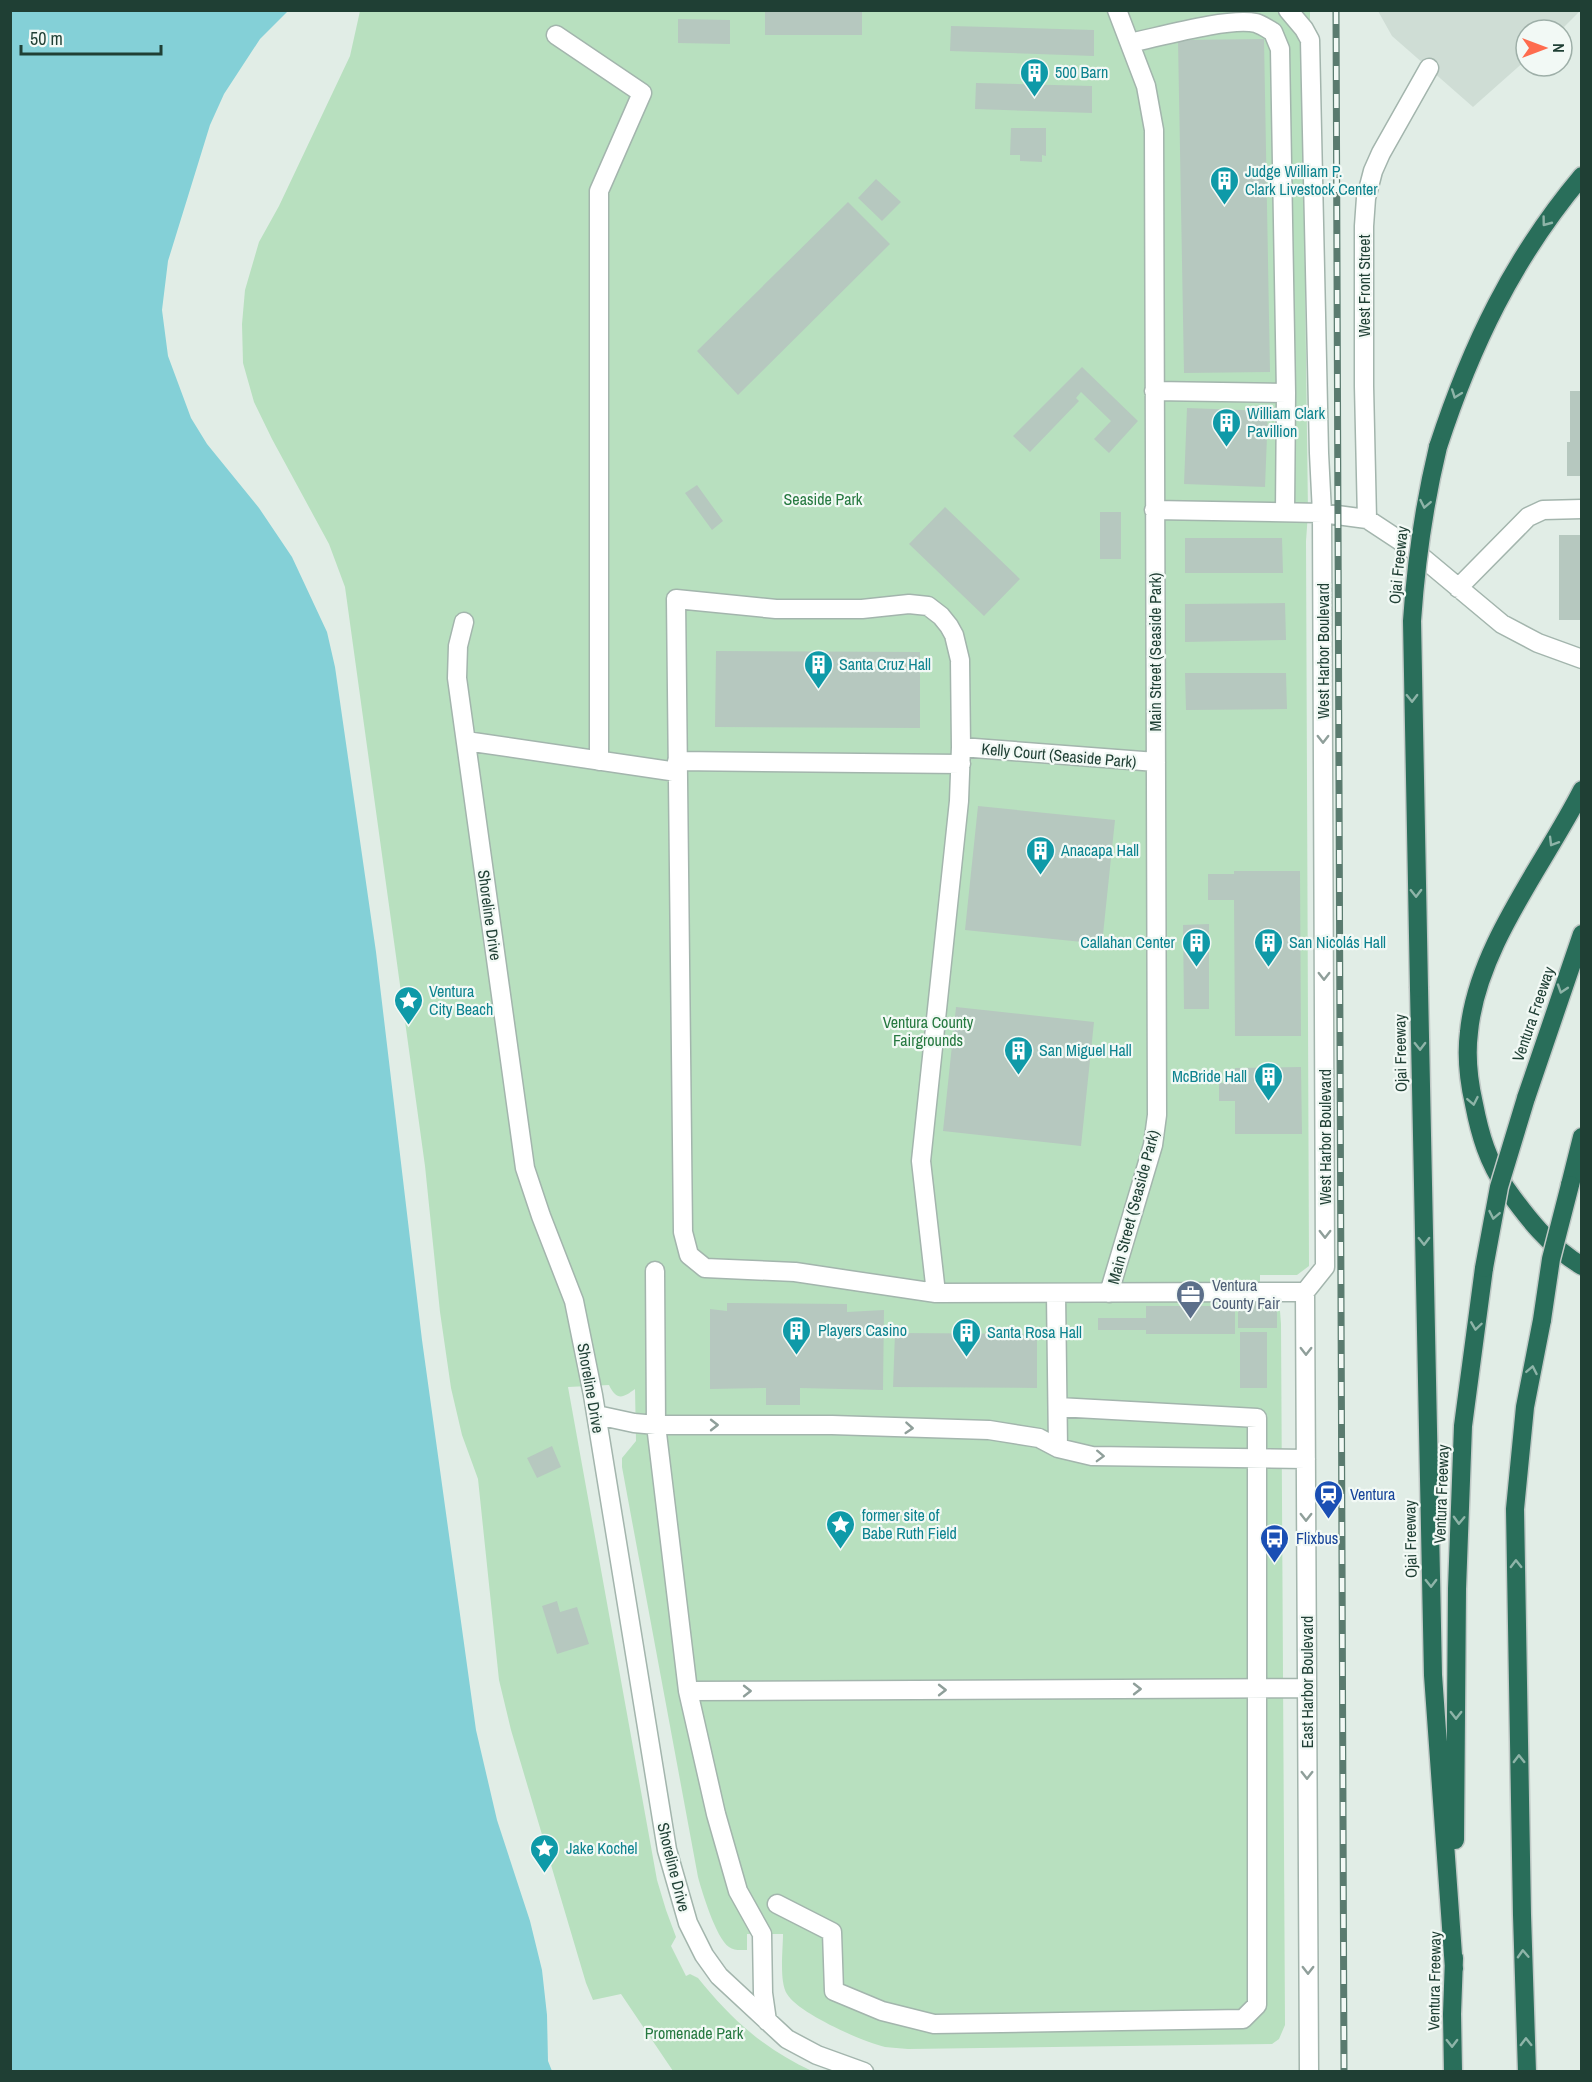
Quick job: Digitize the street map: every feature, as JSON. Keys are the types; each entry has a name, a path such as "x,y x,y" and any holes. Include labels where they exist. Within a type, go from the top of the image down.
{"highway":[{"name":"Ojai Freeway","path":"1454,1969 1433,1675 1412,621 1423,516 1438,447 1466,366 1516,267 1540,230 1581,176"},
{"path":"1581,790 1518,901 1494,949 1479,988 1469,1032 1470,1088 1479,1132 1493,1168 1525,1216 1567,1257 1581,1266"},
{"name":"Ventura Freeway","path":"1453,2072 1456,1589 1463,1426 1484,1268 1500,1187 1526,1098 1581,934"},
{"path":"1527,2072 1515,1509 1525,1407 1551,1260 1581,1137"}],"street":[{"name":"Main Street (Seaside Park)","path":"1108,1293 1153,1145 1157,1115 1154,130 1146,86 1117,10"},
{"name":"West Harbor Boulevard","path":"1288,10 1310,40 1319,453 1331,514 1325,1267 1305,1292"},
{"path":"1130,43 1185,30 1230,23 1256,23 1274,32 1280,49 1286,393 1285,512"},
{"path":"556,35 642,93 599,191 599,761"},
{"name":"West Front Street","path":"1367,519 1364,386 1366,198 1373,171 1381,153 1429,68"},
{"path":"1154,391 1286,393"},
{"path":"1458,588 1528,517 1543,510 1581,509"},
{"path":"1154,510 1285,512 1331,514 1367,519 1412,548 1502,624 1538,644 1581,659"},
{"path":"936,1293 921,1161 959,801 960,660 950,626 928,606 909,604 862,609 776,609 676,599 683,1232 688,1255 705,1268 795,1272 936,1293 1305,1292"},
{"name":"Shoreline Drive","path":"464,622 456,661 525,1168 574,1301 597,1415 667,1850 685,1912 699,1947 719,1976 787,2038 817,2055 864,2072"},
{"name":"Kelly Court (Seaside Park)","path":"466,741 599,761 677,766 961,755 1156,762"},
{"path":"655,1270 656,1425 688,1691 716,1814 738,1891 762,1934 763,1993 767,2021"},
{"name":"East Harbor Boulevard","path":"1305,1292 1309,2072"},
{"path":"1056,1294 1059,1448"},
{"path":"777,1904 832,1932 834,1991 882,2011 934,2024 1244,2019 1257,2005 1257,1418 1058,1407"},
{"path":"597,1415 656,1425 842,1425 989,1430 1039,1438 1059,1448 1092,1456 1306,1459"},
{"path":"688,1691 1307,1688"}],"shaded area":[{"path":"1581,10 1573,18 1514,18 1514,71 1473,107 1392,36 1378,11"}],"green space":[{"name":"Ventura County Fairgrounds","path":"360,11 1310,11 1310,22 1302,39 1308,513 1306,541 1309,1266 1297,1275 1260,1275 1260,1298 1280,1311 1281,1324 1285,2025 1279,2039 1272,2044 908,2049 885,2047 832,2026 793,2002 787,1994 783,1981 783,1934 747,1934 747,1950 735,1950 729,1947 715,1925 698,1877 622,1467 622,1458 636,1441 635,1389 618,1396 609,1385 568,1387 657,1880 676,1937 671,1946 686,1976 690,1974 698,1978 749,2032 795,2063 812,2071 673,2071 621,1994 593,2000 511,1730 499,1680 478,1479 462,1435 451,1388 440,1312 425,1166 345,587 329,544 254,402 243,363 242,324 245,290 259,242 279,206 350,56"}],"water":[{"path":"11,10 288,11 260,39 224,94 210,125 168,261 162,310 168,356 191,418 207,444 259,508 292,557 327,632 335,667 376,952 422,1340 476,1730 497,1820 530,1921 542,1970 547,2015 548,2061 552,2071 11,2071"}],"building":[{"path":"765,10 862,10 862,35 765,35"},
{"path":"678,19 730,20 730,44 678,43"},
{"path":"951,26 1094,30 1094,56 950,51"},
{"name":"Judge William P. Clark Livestock Center","path":"1264,39 1270,372 1184,373 1178,40"},
{"name":"500 Barn","path":"976,83 1092,86 1092,113 975,109"},
{"path":"1011,128 1046,128 1046,156 1042,155 1042,162 1020,161 1020,155 1010,155"},
{"path":"876,179 901,202 882,221 858,198"},
{"path":"848,202 890,244 738,395 697,351"},
{"path":"1082,367 1138,421 1109,453 1094,439 1111,421 1081,392 1076,398 1079,401 1030,452 1013,436"},
{"path":"1570,391 1582,391 1582,476 1567,476"},
{"name":"William Clark Pavillion","path":"1187,408 1268,411 1265,487 1184,484"},
{"path":"697,485 723,521 712,530 685,493"},
{"path":"945,507 1020,579 984,616 909,544"},
{"path":"1100,512 1121,512 1121,559 1100,559"},
{"path":"1559,535 1582,535 1582,620 1559,620"},
{"path":"1185,538 1282,538 1283,573 1185,573"},
{"path":"1285,603 1286,640 1185,642 1185,604"},
{"name":"Santa Cruz Hall","path":"716,651 920,652 920,728 715,727"},
{"path":"1185,673 1286,673 1287,709 1186,710"},
{"name":"Anacapa Hall","path":"978,806 1115,820 1102,944 965,930"},
{"name":"San Nicolás Hall","path":"1234,871 1300,871 1301,1036 1235,1036 1234,900 1208,900 1208,874 1234,874"},
{"name":"Callahan Center","path":"1209,924 1209,1009 1184,1009 1183,925"},
{"name":"San Miguel Hall","path":"956,1007 1094,1022 1081,1146 943,1131"},
{"name":"McBride Hall","path":"1301,1067 1302,1134 1235,1134 1235,1101 1219,1101 1219,1083 1235,1083 1235,1068"},
{"path":"1238,1301 1260,1301 1260,1310 1277,1310 1277,1328 1238,1328"},
{"name":"Players Casino","path":"727,1303 847,1304 847,1312 884,1310 883,1390 800,1388 800,1405 766,1405 766,1388 710,1389 710,1309 727,1311"},
{"name":"Ventura County Fair","path":"1146,1306 1235,1306 1235,1334 1146,1334 1146,1330 1098,1330 1098,1318 1146,1318"},
{"path":"1240,1332 1267,1332 1267,1388 1240,1388"},
{"name":"Santa Rosa Hall","path":"895,1333 1037,1334 1037,1388 893,1387"},
{"path":"552,1446 561,1467 537,1478 527,1458"},
{"path":"557,1601 560,1612 577,1607 589,1644 557,1654 542,1606"}],"railway":[{"path":"1336,10 1344,2072"}],"place":[{"name":"500 Barn","path":"1034,98"},
{"name":"Judge William P. Clark Livestock Center","path":"1224,206"},
{"name":"William Clark Pavillion","path":"1226,448"},
{"name":"Santa Cruz Hall","path":"818,690"},
{"name":"Anacapa Hall","path":"1040,876"},
{"name":"Callahan Center","path":"1196,968"},
{"name":"San Nicolás Hall","path":"1268,968"},
{"name":"Ventura City Beach","path":"408,1026"},
{"name":"San Miguel Hall","path":"1018,1076"},
{"name":"McBride Hall","path":"1268,1102"},
{"name":"Ventura County Fair","path":"1191,1320"},
{"name":"Players Casino","path":"797,1356"},
{"name":"Santa Rosa Hall","path":"966,1358"},
{"name":"Ventura","path":"1329,1520"},
{"name":"former site of Babe Ruth Field","path":"841,1550"},
{"name":"Flixbus","path":"1275,1564"},
{"name":"Jake Kochel","path":"545,1874"}],"park label":[{"name":"Seaside Park","path":"823,499"},
{"name":"Promenade Park","path":"694,2033"}]}
